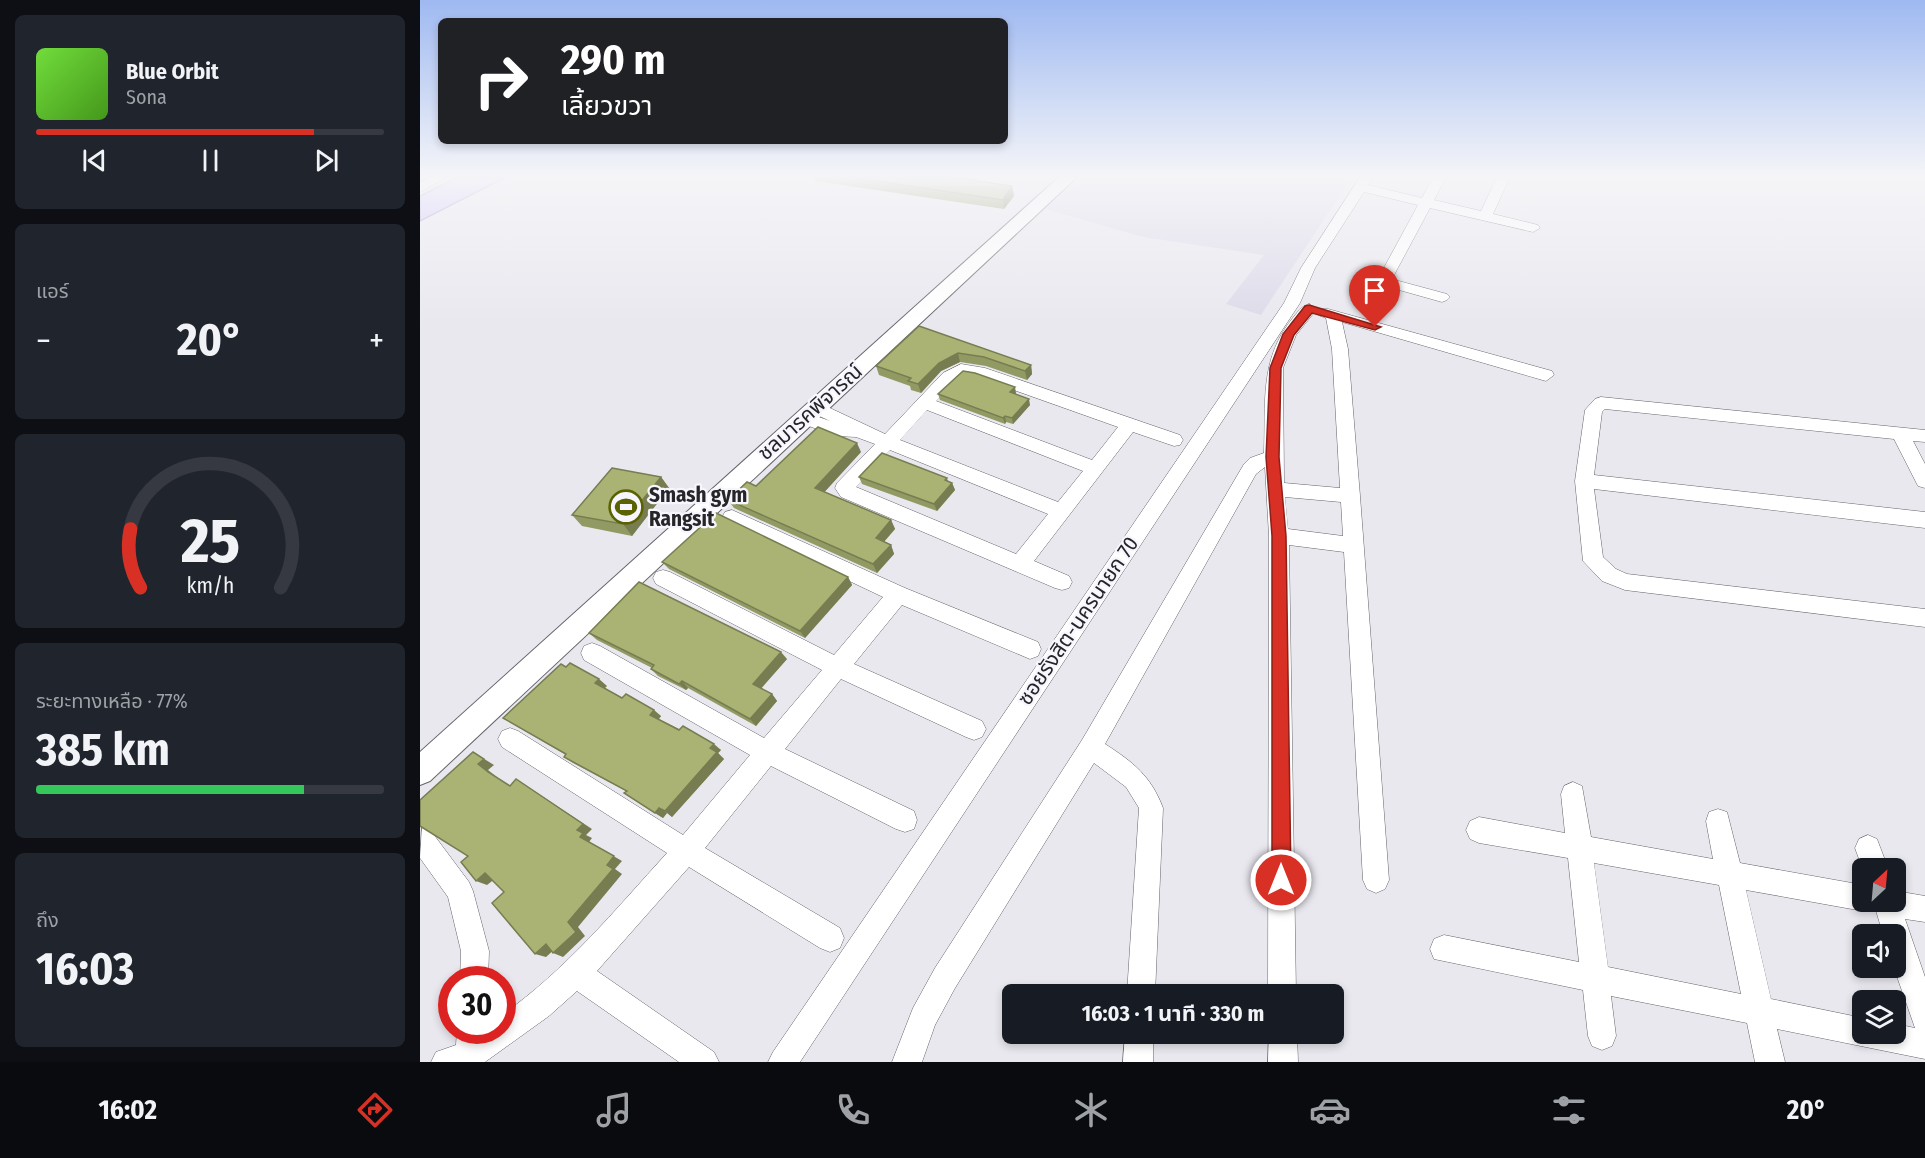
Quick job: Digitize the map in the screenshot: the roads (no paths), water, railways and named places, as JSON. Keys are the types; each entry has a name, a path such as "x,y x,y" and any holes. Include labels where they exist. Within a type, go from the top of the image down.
{"street":[{"name":"ชลมารคพิจารณ์","path":"420,771 1014,227"},
{"name":"ซอยรังสิต-นครนายก 70","path":"783,1062 1301,306 1308,268 1335,227"},
{"path":"1412,227 1386,277 1390,283 1442,297"},
{"path":"1527,227 1533,228"},
{"path":"1282,984 1279,536 1273,457 1275,368 1301,306 1546,375"},
{"path":"1333,315 1340,349 1376,880"},
{"path":"1062,582 848,492 844,488 955,371 968,369 1174,440"},
{"path":"925,403 1095,468"},
{"path":"1925,436 1601,403 1594,410 1584,481 1593,561 1609,575 1625,582 1925,618"},
{"path":"809,413 836,430 862,432 1061,511"},
{"path":"1020,564 1129,425"},
{"path":"1900,434 1925,481"},
{"path":"908,1062 923,1018 945,978 1090,748 1250,469 1256,463 1273,457"},
{"path":"1584,481 1925,520"},
{"path":"1274,489 1351,496"},
{"path":"732,517 898,594 1030,649"},
{"path":"1279,536 1354,545"},
{"path":"663,578 837,667 974,729"},
{"path":"464,1052 539,1006 576,973 686,851 898,594"},
{"path":"592,653 767,752 905,820"},
{"path":"510,739 686,851 830,938"},
{"path":"1090,748 1132,775 1147,794 1151,808 1142,984"},
{"path":"1573,794 1602,1036"},
{"path":"1718,821 1761,1011 1770,1062"},
{"path":"1479,830 1852,895"},
{"path":"422,840 460,891 475,951 474,966"},
{"path":"1906,906 1925,909"},
{"path":"1889,912 1925,1018"},
{"path":"1444,949 1852,1030"},
{"path":"576,973 704,1062"},
{"path":"1906,1040 1925,1044"},
{"path":"1138,1062 1139,1044"},
{"path":"1282,1044 1283,1062"}],"place":[{"name":"Smash gym Rangsit","path":"626,507"}]}
